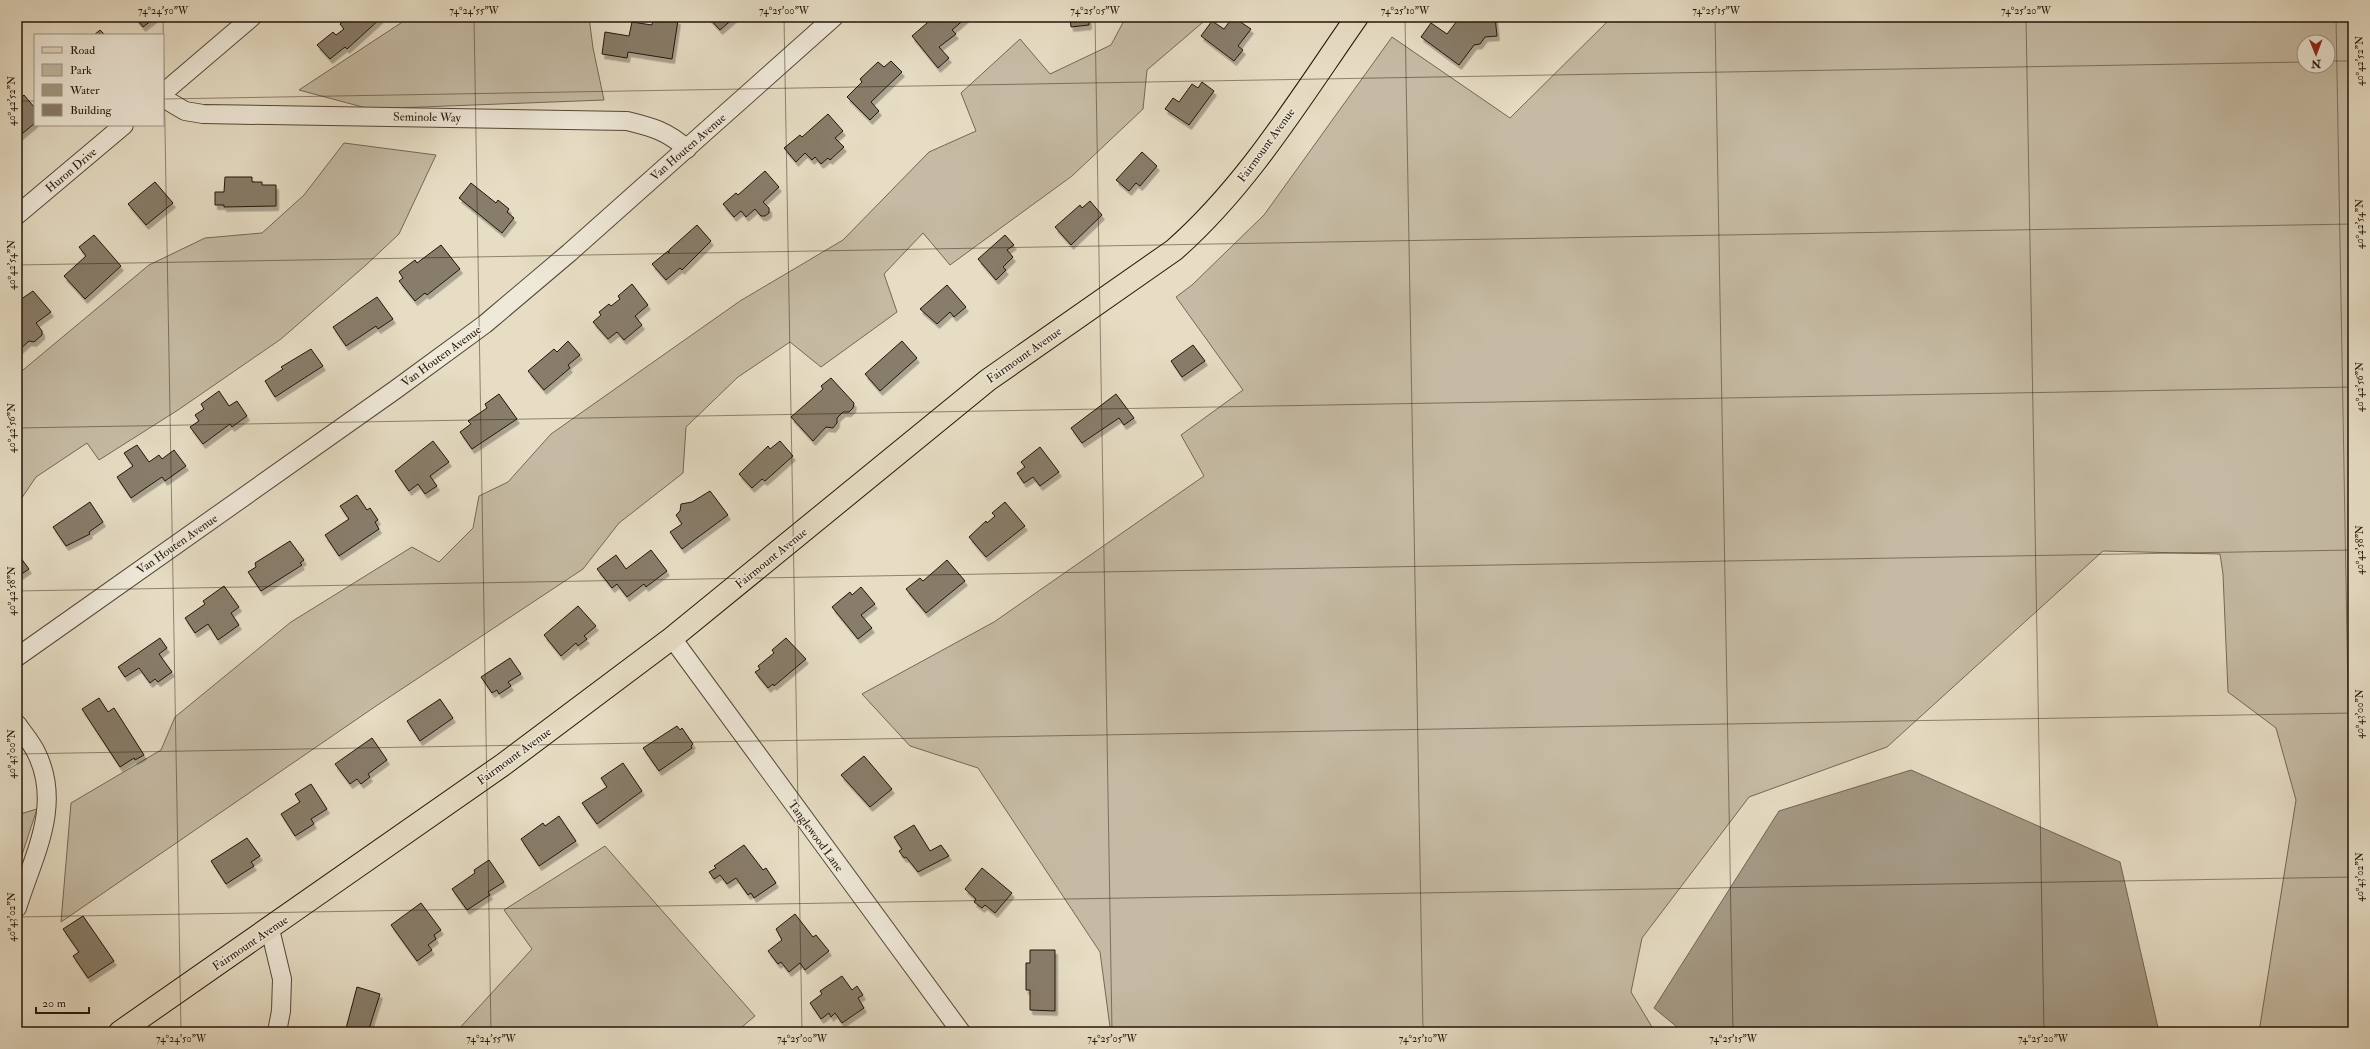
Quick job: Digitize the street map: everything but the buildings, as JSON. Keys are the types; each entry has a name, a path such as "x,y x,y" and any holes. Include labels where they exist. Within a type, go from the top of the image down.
{"main road":[{"name":"Fairmount Avenue","path":"120,1032 270,929 504,764 672,638 988,380 1153,266 1196,231 1230,194 1357,17"}],"street":[{"path":"164,92 252,17"},
{"name":"Van Houten Avenue","path":"17,657 395,390 484,324 569,253 834,17"},
{"name":"Seminole Way","path":"164,99 185,111 203,114 627,121 659,129 675,138 687,149"},
{"name":"Huron Drive","path":"17,215 123,126"},
{"name":"Tanglewood Lane","path":"672,638 961,1032"},
{"path":"17,724 36,752 44,774 48,798 44,830 17,908"},
{"path":"270,929 282,979 281,1010 277,1032"}],"green space":[{"path":"410,17 589,17 593,48 604,100 370,109 299,90"},
{"path":"1126,17 1209,17 1147,70 1143,109 1072,176 950,265 923,233 884,274 897,312 821,367 790,342 738,377 686,427 683,473 619,523 583,569 376,706 61,922 71,803 161,750 175,717 291,622 412,547 439,562 473,528 479,496 508,482 551,434 740,301 843,240 929,152 976,131 961,93 1020,39 1050,74 1111,45"},
{"path":"1612,17 2353,17 2353,1032 2259,1032 2296,800 2276,728 2228,692 2223,574 2220,554 2103,551 1887,747 1749,797 1642,938 1631,992 1655,1032 1102,1032 1110,1027 1100,952 978,768 910,746 862,694 994,622 1204,476 1181,435 1243,390 1176,297 1192,285 1264,215 1392,37 1510,118"},
{"path":"344,143 436,155 399,234 366,265 281,339 178,410 99,460 87,443 36,477 17,505 17,375 149,265 205,238 262,233 304,195"},
{"path":"37,809 17,870 17,815"},
{"path":"605,846 755,1016 736,1032 456,1032 532,949 504,910"}],"water":[{"path":"1911,770 2120,862 2159,1032 1683,1032 1654,1008 1779,811"}]}
